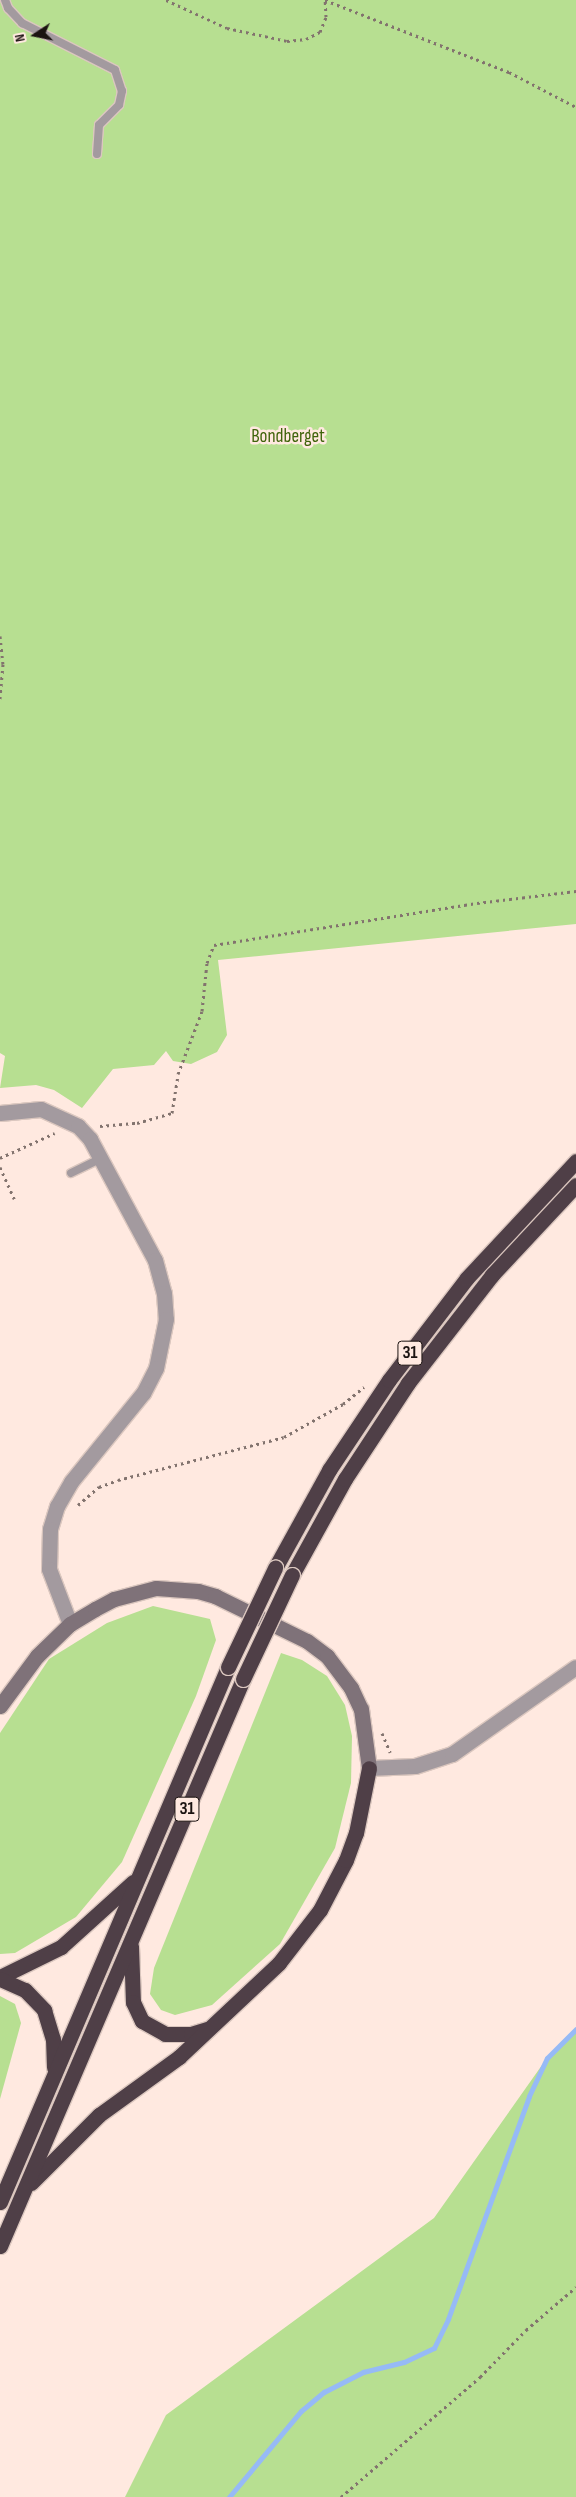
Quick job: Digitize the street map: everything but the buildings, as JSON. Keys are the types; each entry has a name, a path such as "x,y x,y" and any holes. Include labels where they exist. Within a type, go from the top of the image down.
{"highway":[{"name":"31","path":"0,2202 228,1667 275,1568 329,1470 389,1380 467,1278 576,1161"},
{"name":"31","path":"0,2246 243,1678 292,1576 345,1478 408,1383 492,1275 576,1185"},
{"path":"23,2192 99,2115 179,2058 258,1986 320,1910 356,1833 369,1768"},
{"path":"0,1978 61,1947 138,1877"},
{"path":"132,1939 133,2002 142,2021 165,2034 192,2034 211,2028"},
{"path":"0,1978 25,1990 44,2010 53,2039 54,2075"}],"street":[{"path":"0,1113 41,1109 78,1126 102,1158 155,1260 166,1319 156,1368 143,1393 71,1482 57,1506 50,1530 49,1569 70,1624"},
{"path":"0,1706 37,1656 70,1624 114,1599 156,1588 198,1591 223,1600 307,1641 327,1656 351,1688 361,1709 369,1768 415,1766 452,1754 576,1667"}],"lane":[{"path":"5,0 22,23 115,70 122,91 118,105 99,125 97,154"},
{"path":"71,1173 102,1158"}],"path":[{"path":"166,0 227,28 287,41 306,40 320,32 326,16 325,0 509,72 576,107"},
{"path":"0,636 3,664 0,698"},
{"path":"0,1158 47,1135 78,1126 137,1123 172,1113 178,1074 202,1011 207,963 214,945 477,903 576,891"},
{"path":"0,1167 14,1199"},
{"path":"73,1510 86,1496 118,1480 284,1437 343,1404 370,1382"},
{"path":"342,2497 480,2377 526,2330 576,2287"}],"green space":[{"name":"Bondberget","path":"0,0 576,0 576,924 218,960 227,1035 217,1052 191,1064 173,1061 166,1051 154,1065 113,1069 82,1108 54,1090 36,1085 0,1088 5,1056 0,1053"},
{"path":"153,1606 210,1619 216,1640 196,1696 122,1862 76,1917 15,1953 0,1954 0,1733 49,1659 107,1623"},
{"path":"281,1653 302,1660 327,1676 345,1705 352,1736 351,1783 335,1848 280,1944 212,2005 175,2015 161,2010 150,1994 154,1968"},
{"path":"0,1996 15,2004 21,2023 0,2099"},
{"path":"576,2032 576,2497 125,2497 166,2415 434,2218 547,2058"}],"waterway":[{"path":"229,2497 301,2411 324,2392 363,2372 404,2362 434,2348 448,2319 529,2096 547,2058 576,2029"}]}
